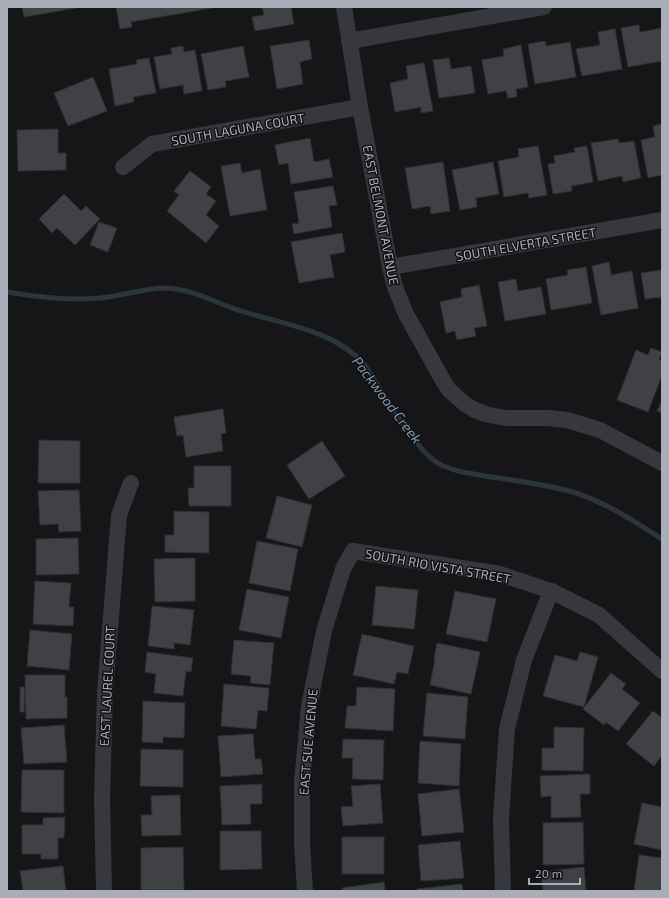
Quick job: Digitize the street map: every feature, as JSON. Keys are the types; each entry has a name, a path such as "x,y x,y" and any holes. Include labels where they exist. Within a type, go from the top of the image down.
{"street":[{"name":"EAST BELMONT AVENUE","path":"344,7 360,107 395,287 406,314 449,390 466,404 485,414 505,418 548,418 568,420 600,430 662,463"},
{"path":"349,40 544,7"},
{"name":"SOUTH LAGUNA COURT","path":"123,167 152,144 360,107"},
{"name":"SOUTH ELVERTA STREET","path":"390,267 662,220"},
{"name":"EAST LAUREL COURT","path":"104,891 102,798 105,692 119,515 131,483"},
{"name":"SOUTH RIO VISTA STREET","path":"353,551 500,574 550,591 599,615 662,671"},
{"name":"EAST SUE AVENUE","path":"305,891 302,843 302,782 309,706 324,631 344,569 353,551"},
{"path":"503,891 501,818 507,728 524,660 550,591"}],"building":[{"path":"22,7 82,7 24,17"},
{"path":"116,7 218,7 131,22 132,27 120,29"},
{"path":"262,7 291,7 294,24 255,31 252,17 264,15"},
{"path":"639,25 640,32 662,28 662,61 628,67 621,28"},
{"path":"615,29 622,69 582,76 576,49 600,45 598,32"},
{"path":"309,40 312,59 300,62 303,84 277,89 270,46"},
{"path":"545,41 546,46 570,42 576,77 535,84 528,44"},
{"path":"521,45 528,87 516,89 517,97 508,98 506,91 488,94 482,60 504,56 503,49"},
{"path":"183,46 184,52 195,50 202,91 184,94 183,85 160,89 154,57 172,54 171,48"},
{"path":"243,46 249,77 225,81 226,87 208,90 201,54"},
{"path":"149,58 156,93 133,97 134,102 115,106 109,69 137,64 136,60"},
{"path":"449,58 451,69 471,66 475,93 439,98 433,60"},
{"path":"424,63 433,111 421,113 421,107 395,112 390,83 408,79 406,66"},
{"path":"93,77 107,111 68,126 54,93"},
{"path":"662,124 662,175 648,178 641,140 655,137 653,126"},
{"path":"58,129 58,153 66,153 66,170 18,171 17,130"},
{"path":"310,138 314,162 329,159 333,177 291,184 288,163 279,165 275,145"},
{"path":"618,139 619,143 634,141 641,178 623,182 622,176 598,181 591,143"},
{"path":"538,146 547,195 529,198 528,193 504,197 498,161 519,157 518,149"},
{"path":"587,146 593,182 571,186 572,191 553,194 548,164 555,163 554,156 575,152 574,148"},
{"path":"443,162 450,211 431,214 430,206 412,209 405,168"},
{"path":"493,162 499,194 476,198 477,207 460,210 452,170"},
{"path":"240,163 242,173 260,169 267,210 230,216 221,166"},
{"path":"190,171 211,187 206,194 216,201 206,215 219,226 206,243 167,211 179,195 174,191"},
{"path":"333,186 337,205 329,206 332,227 294,234 292,224 299,223 294,192"},
{"path":"64,194 81,211 86,206 100,219 75,245 57,228 52,233 39,219"},
{"path":"99,222 117,228 108,252 90,245"},
{"path":"342,233 345,252 330,255 334,277 299,283 291,242"},
{"path":"609,262 611,275 632,271 638,308 601,315 592,266"},
{"path":"586,267 592,303 551,310 546,279 568,275 567,270"},
{"path":"662,270 662,297 645,299 641,273"},
{"path":"516,279 518,291 541,287 546,314 505,321 498,282"},
{"path":"479,285 487,326 474,328 476,336 457,340 455,331 446,333 440,302 462,297 461,289"},
{"path":"651,348 662,352 659,360 662,361 662,375 648,412 617,400 636,350 648,355"},
{"path":"662,400 662,413 657,411"},
{"path":"223,409 226,433 221,434 223,451 186,457 183,435 177,436 174,417"},
{"path":"39,440 80,441 80,483 38,483"},
{"path":"322,441 345,476 309,499 287,465"},
{"path":"194,466 231,466 231,506 189,506 188,488 194,488"},
{"path":"79,490 81,531 59,532 58,524 40,525 38,491"},
{"path":"277,496 312,505 302,547 266,538"},
{"path":"174,511 209,512 209,553 165,552 165,535 174,535"},
{"path":"78,538 79,574 36,575 36,539"},
{"path":"257,541 298,549 290,591 249,583"},
{"path":"195,558 195,601 155,602 154,559"},
{"path":"35,581 71,583 69,607 74,607 73,626 33,624"},
{"path":"376,586 418,590 414,629 372,625"},
{"path":"247,589 289,597 281,638 239,630"},
{"path":"455,591 496,599 487,642 446,634"},
{"path":"152,606 194,610 190,645 174,643 174,649 148,646"},
{"path":"30,630 72,634 69,670 27,666"},
{"path":"362,634 414,646 408,674 397,672 394,684 353,675"},
{"path":"234,640 274,643 270,685 250,683 251,676 231,674"},
{"path":"437,643 480,652 471,694 430,685"},
{"path":"147,652 193,658 191,672 186,671 183,696 154,693 156,674 145,672"},
{"path":"580,652 598,657 584,707 543,696 555,655 577,661"},
{"path":"611,673 626,684 622,689 640,703 618,731 606,722 604,725 583,709"},
{"path":"25,675 65,675 67,718 26,719"},
{"path":"224,684 269,688 267,711 258,710 256,729 221,726"},
{"path":"20,687 25,687 24,712 20,712"},
{"path":"357,687 395,689 393,731 345,728 347,706 356,706"},
{"path":"427,693 468,697 465,739 423,736"},
{"path":"143,701 185,703 184,738 163,737 163,743 142,742"},
{"path":"653,711 662,718 662,755 654,766 626,744"},
{"path":"64,725 67,762 24,764 21,728"},
{"path":"554,727 584,728 583,771 542,770 542,748 554,748"},
{"path":"253,734 255,759 261,759 263,774 221,777 218,736"},
{"path":"343,739 384,740 383,780 352,779 353,758 342,758"},
{"path":"420,741 461,744 459,786 418,783"},
{"path":"141,749 183,750 183,787 140,786"},
{"path":"22,770 64,770 64,813 21,812"},
{"path":"590,774 590,794 580,794 581,817 551,818 551,796 541,797 540,776"},
{"path":"262,784 262,804 250,804 251,824 222,825 220,786"},
{"path":"380,784 383,823 343,826 341,807 353,806 351,786"},
{"path":"459,789 464,832 422,836 418,794"},
{"path":"180,795 181,835 142,836 141,815 152,815 151,796"},
{"path":"642,803 662,807 662,850 634,844"},
{"path":"65,817 64,838 58,838 58,859 41,859 41,854 22,854 22,825 43,825 43,818"},
{"path":"583,822 584,864 543,865 543,823"},
{"path":"220,831 261,831 262,869 220,870"},
{"path":"342,837 384,837 384,874 342,874"},
{"path":"460,841 464,878 421,881 418,845"},
{"path":"183,847 184,890 141,890 141,848"},
{"path":"639,855 662,858 662,891 634,891"},
{"path":"63,866 66,891 23,891 20,871"},
{"path":"584,867 586,891 543,891 541,872"},
{"path":"384,882 385,891 343,891 342,888"},
{"path":"462,884 463,891 417,891 417,889"}],"waterway":[{"name":"Packwood Creek","path":"7,292 65,299 88,299 158,288 175,289 193,293 235,309 321,335 337,342 364,364 413,438 428,455 441,465 462,472 532,483 585,496 630,519 662,539"}]}
